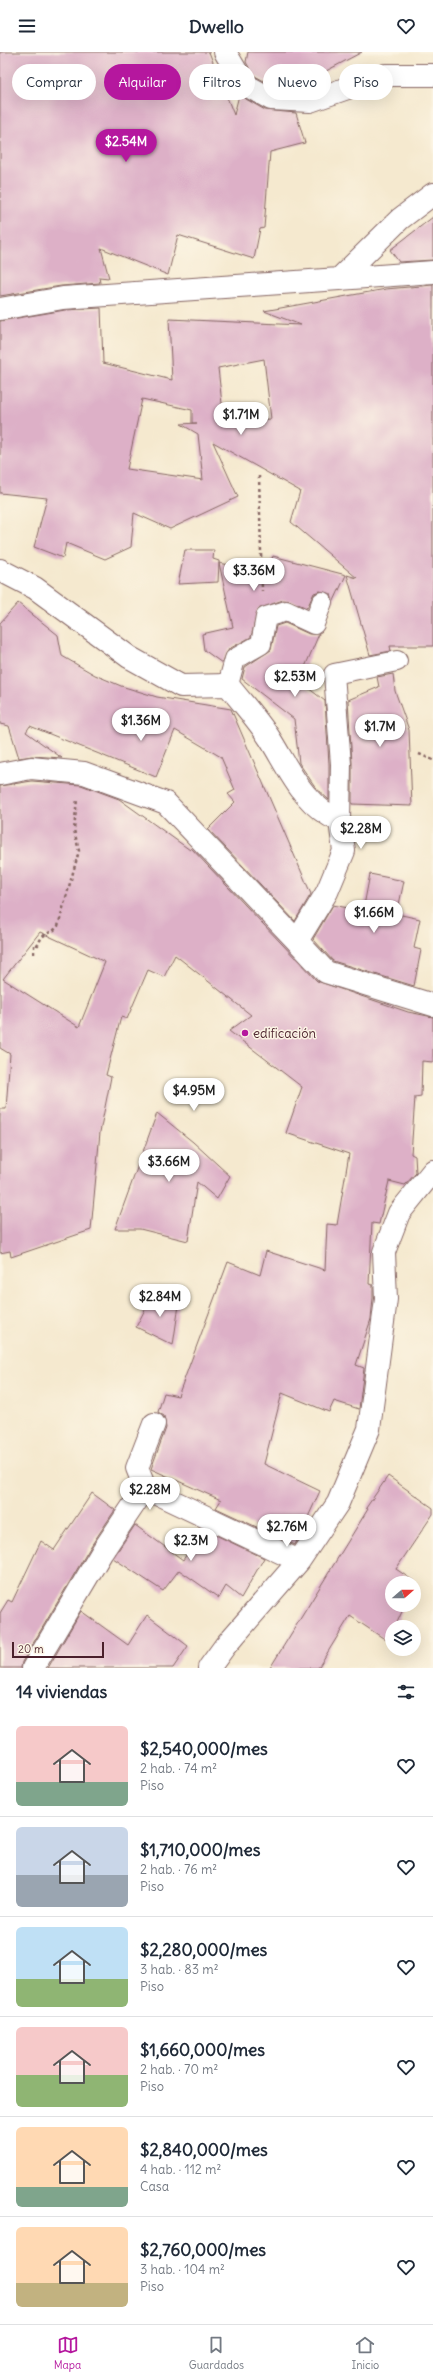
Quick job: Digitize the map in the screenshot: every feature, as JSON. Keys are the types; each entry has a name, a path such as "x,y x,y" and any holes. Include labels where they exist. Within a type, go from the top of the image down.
{"street":[{"path":"225,52 244,84 272,99 310,101 385,75 433,76"},
{"path":"339,279 400,219 433,194"},
{"path":"0,309 63,298 433,272"},
{"path":"0,570 35,588 129,657 181,686 228,685"},
{"path":"228,685 234,659 261,644 266,617 286,611 314,624 322,602"},
{"path":"297,941 327,892 344,851 340,821 341,764 334,674 397,661"},
{"path":"228,685 269,738 294,783 328,816 340,821"},
{"path":"0,774 31,768 84,773 166,804 326,972 433,1005"},
{"path":"209,1668 225,1646 298,1561 338,1503 370,1429 386,1299 384,1252 399,1213 433,1171"},
{"path":"154,1424 137,1468 145,1488 298,1561"},
{"path":"33,1668 102,1552 145,1488"}],"path":[{"path":"259,476 261,586 266,617"},
{"path":"419,754 433,760"},
{"path":"34,954 34,944 38,945 40,938 46,932 56,930 69,892 73,867 79,851 74,830 77,799 84,773"}],"building":[{"path":"0,52 209,52 214,64 189,64 189,100 228,100 234,115 238,100 248,100 265,110 296,113 305,143 270,152 264,228 260,229 254,259 178,235 168,275 101,248 109,278 99,277 100,283 61,286 0,296"},
{"path":"248,52 362,52 331,68 331,64 263,64 263,80 255,76 255,64 247,64 246,62"},
{"path":"433,217 433,260 399,262 390,250"},
{"path":"433,285 433,646 390,646 391,651 370,655 347,575 357,578 291,522 300,491 213,442 238,497 170,529 134,513 131,547 105,559 66,543 63,558 34,547 47,498 0,493 0,321 65,310 101,308 103,363 172,380 169,319 301,325 264,311 386,289","holes":["264,359 271,419 224,422 218,368","142,399 192,410 192,423 197,423 181,424 198,434 203,480 127,469"]},
{"path":"185,550 214,550 213,559 219,561 218,582 178,584"},
{"path":"273,556 346,575 333,603 331,594 320,591 314,593 307,608 291,601 283,600 258,609 251,637 229,649 222,663 204,650 202,634 233,627 219,563 266,572"},
{"path":"18,603 58,635 62,656 95,675 121,686 157,697 231,709 311,894 295,921 208,829 235,802 228,794 235,790 221,757 175,730 156,777 30,726 26,732 62,758 32,756 19,758 9,726 0,724 0,623"},
{"path":"285,623 309,634 319,634 299,681 325,701 329,764 329,800 316,788 299,763 294,719 242,679 245,667 271,650 276,626"},
{"path":"393,674 395,691 409,730 412,806 352,804 352,763 348,700 379,687 377,677"},
{"path":"32,781 81,785 119,799 190,850 191,848 317,981 408,1012 433,1017 433,1062 422,1061 421,1096 415,1097 411,1154 415,1156 416,1173 405,1185 389,1181 379,1224 372,1223 369,1284 373,1285 373,1298 371,1319 356,1365 364,1368 359,1409 334,1401 329,1412 282,1393 264,1464 320,1491 295,1545 216,1508 221,1500 151,1469 166,1428 164,1416 158,1412 164,1393 178,1396 228,1262 260,1275 266,1251 325,1270 327,1224 337,1225 349,1154 286,1133 302,1087 229,1031 251,1015 175,955 164,977 148,970 127,1019 121,1017 106,1075 111,1077 100,1132 91,1230 11,1257 10,1251 0,1253 0,1109 6,1109 10,1054 0,1048 0,786","holes":["40,932 105,962 79,1027 3,979"]},
{"path":"370,874 404,881 397,914 420,919 414,948 421,950 414,986 333,961 313,939 333,905 363,911"},
{"path":"157,1113 193,1142 230,1176 217,1199 197,1182 188,1241 140,1229 115,1229"},
{"path":"155,1290 179,1305 173,1345 136,1327"},
{"path":"388,1476 433,1508 433,1514 396,1569 406,1576 385,1576 385,1612 402,1612 398,1620 385,1620 385,1639 350,1616 318,1668 270,1668 368,1509 366,1508"},
{"path":"92,1493 115,1510 91,1546 22,1662 21,1668 0,1668 0,1613 8,1600 12,1602 41,1541 54,1550"},
{"path":"135,1525 183,1560 203,1529 264,1558 241,1598 226,1586 219,1598 179,1570 163,1591 113,1558"},
{"path":"81,1611 128,1645 147,1615 188,1646 173,1668 48,1668"}],"place":[{"name":"edificación","path":"245,1033"}]}
